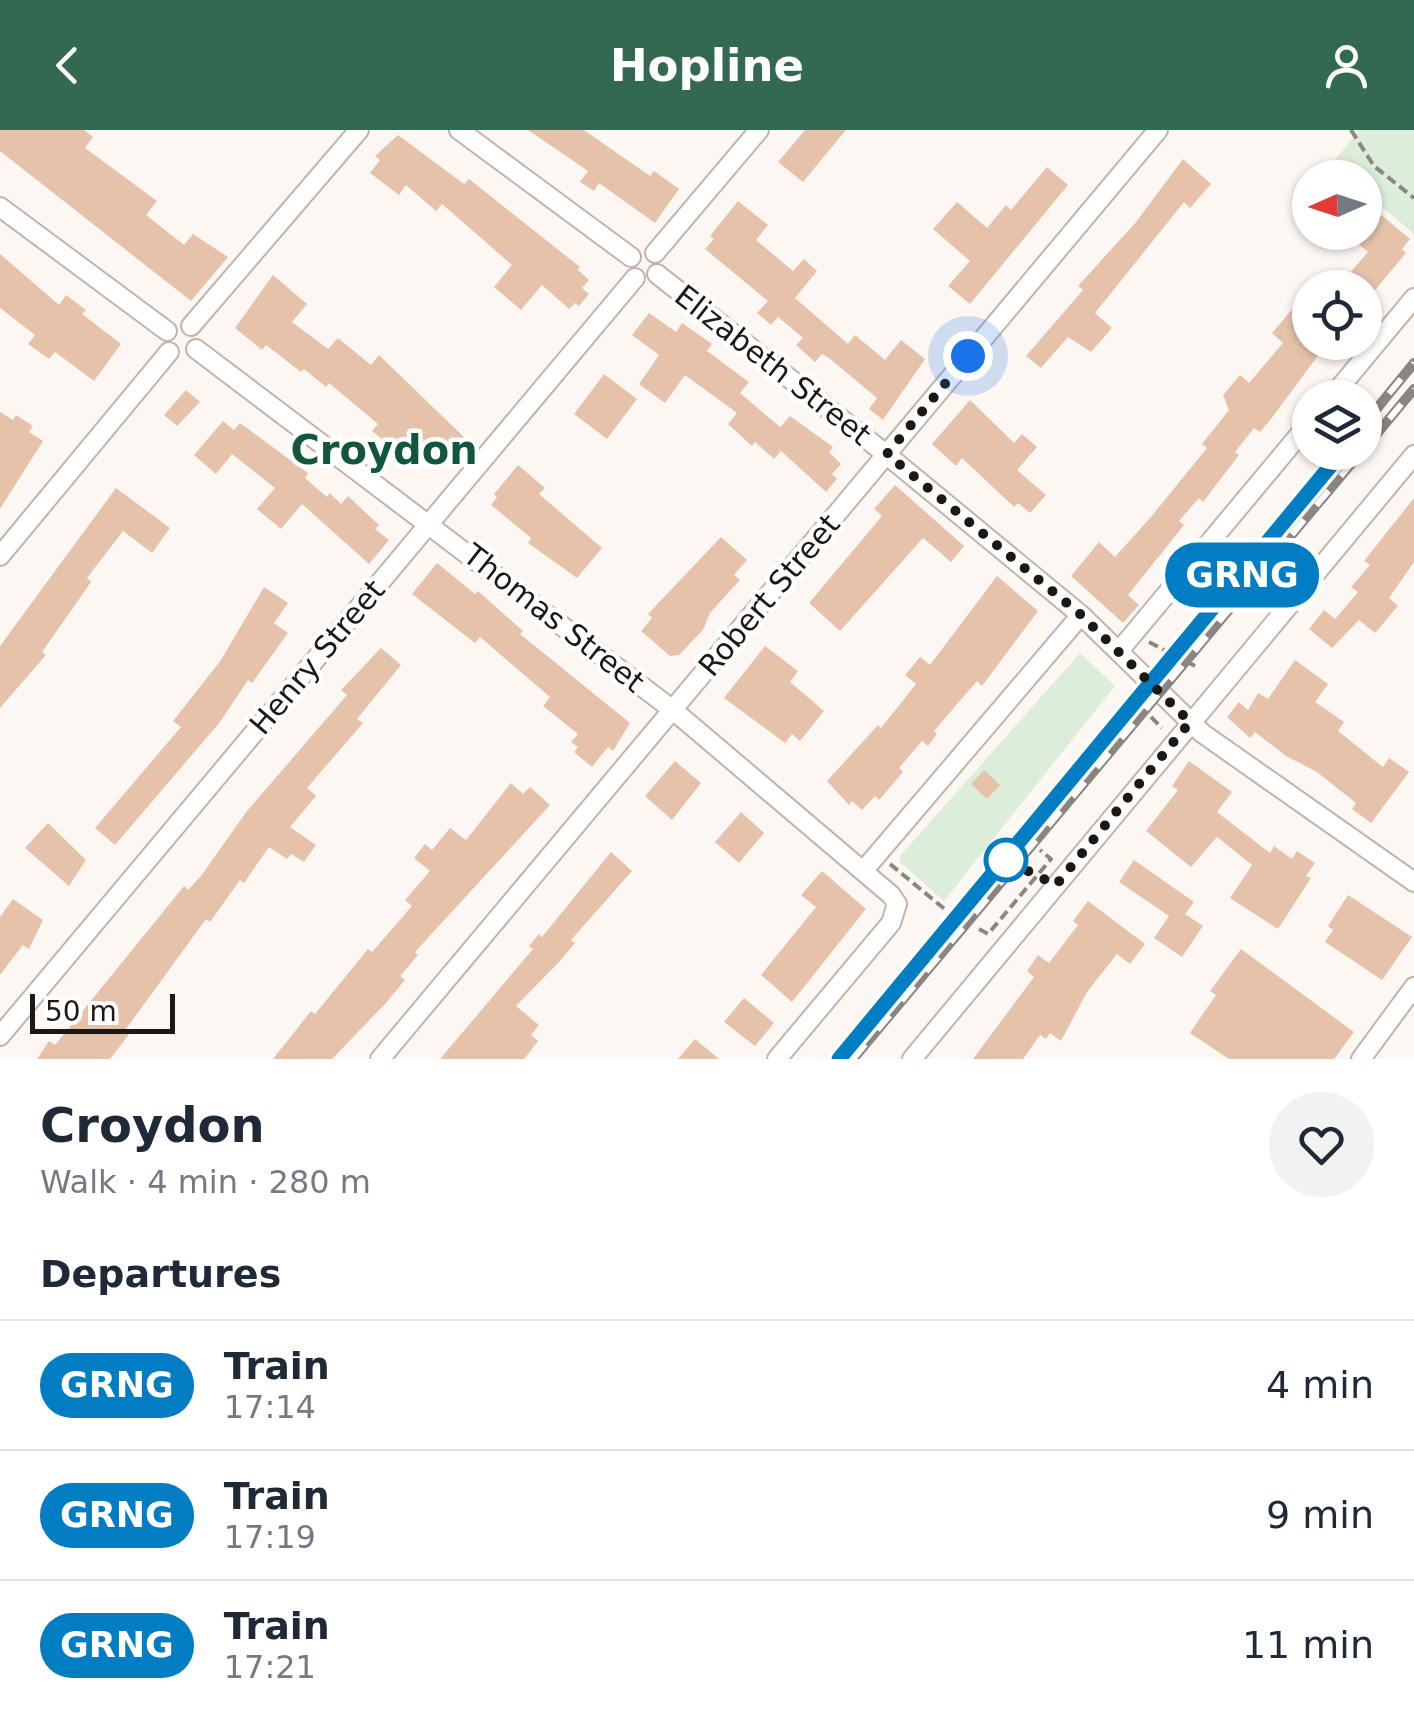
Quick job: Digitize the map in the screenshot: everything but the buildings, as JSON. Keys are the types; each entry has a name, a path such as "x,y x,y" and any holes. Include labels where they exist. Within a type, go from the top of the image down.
{"street":[{"path":"192,326 360,130"},
{"path":"459,130 631,257"},
{"path":"655,253 759,130"},
{"name":"Robert Street","path":"380,1059 1158,130"},
{"path":"0,207 167,331 170,352 0,556"},
{"path":"640,250 655,253 660,260 657,274 644,281 635,278 630,272 631,257 640,250"},
{"name":"Elizabeth Street","path":"657,274 887,454 1080,614 1190,722 1414,882"},
{"name":"Henry Street","path":"0,1036 635,278"},
{"path":"1346,380 1414,298"},
{"path":"167,331 175,324 192,326"},
{"path":"170,352 186,356 196,348 198,338 192,326"},
{"name":"Thomas Street","path":"196,348 430,522 672,710 864,870 896,904 892,923 777,1059"},
{"path":"1118,651 1292,443"},
{"path":"912,1059 1414,455"},
{"path":"864,870 1080,614"},
{"path":"1361,1059 1414,987"}],"path":[{"path":"1351,130 1374,166 1414,198"},
{"path":"1145,640 1195,666"},
{"path":"1151,717 1166,732"},
{"path":"979,929 988,934 1051,859 1040,850"},
{"path":"894,867 948,912"}],"green space":[{"path":"1359,130 1414,130 1414,234 1382,207 1382,160 1335,160"},
{"path":"1080,653 1115,686 944,901 900,862 900,856"}],"railway":[{"path":"1382,402 1414,363"},
{"path":"1382,428 1414,389"},
{"path":"853,1059 1346,470"}],"train":[{"name":"GRNG","path":"839,1059 1327,470"}],"district":[{"name":"Croydon","path":"384,450"}],"route":[{"path":"968,356 887,454 1080,614 1190,722 1056,885 1006,860"}]}
